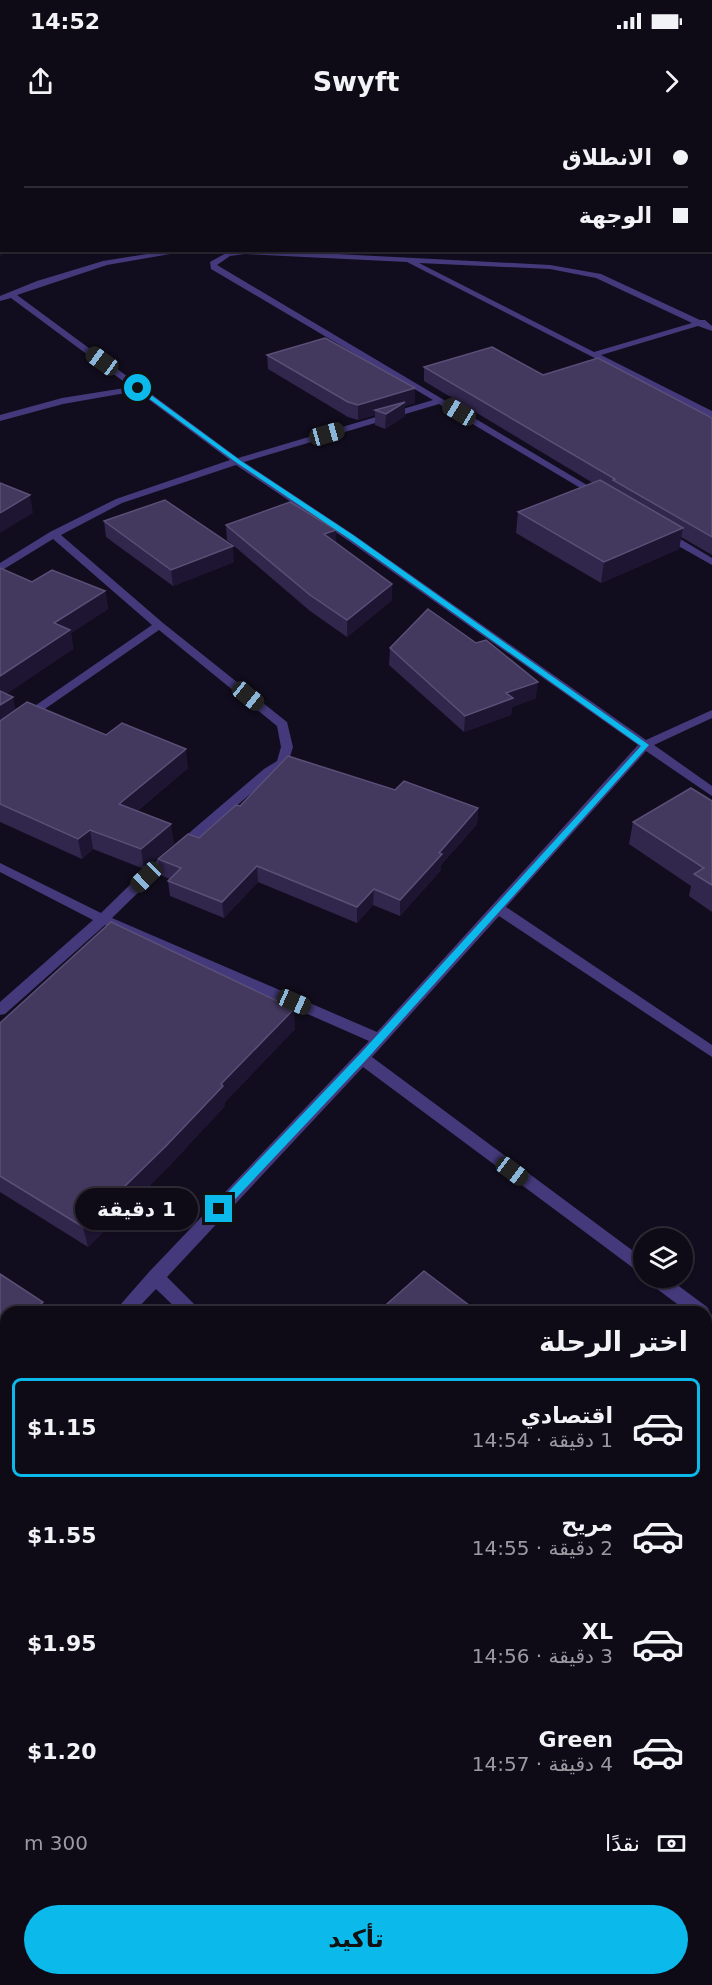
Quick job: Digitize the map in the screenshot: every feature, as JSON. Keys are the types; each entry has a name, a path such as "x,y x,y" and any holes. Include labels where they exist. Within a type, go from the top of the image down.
{"street":[{"path":"0,299 106,263 177,252"},
{"path":"611,502 214,267 216,256 245,252 404,258 533,265 576,271 598,276 712,329"},
{"path":"404,258 712,415"},
{"path":"11,294 237,460 712,792"},
{"path":"592,355 712,318"},
{"path":"0,417 62,401 138,388"},
{"path":"0,567 54,534 110,505 237,460 440,401"},
{"path":"651,526 712,562"},
{"path":"0,1010 103,919 154,870 268,772 283,763 287,747 283,725 159,624 54,534"},
{"path":"0,736 159,624"},
{"path":"128,1306 362,1058 645,745 712,714"},
{"path":"0,867 103,919 378,1039"},
{"path":"497,908 712,1052"},
{"path":"362,1058 633,1261"},
{"path":"155,1277 185,1306"},
{"path":"669,1288 693,1306"}],"building":[{"path":"325,338 415,388 358,405 348,402 267,355"},
{"path":"492,347 543,375 598,358 712,418 712,537 424,367"},
{"path":"405,402 386,414 375,410"},
{"path":"600,480 683,528 604,562 518,512"},
{"path":"0,483 30,495 0,513"},
{"path":"165,500 233,546 171,570 104,521"},
{"path":"290,502 336,530 324,534 392,584 347,620 310,595 226,525"},
{"path":"0,568 32,582 52,570 105,591 54,623 70,630 0,676"},
{"path":"428,609 476,643 486,640 538,682 506,693 513,698 465,716 390,648"},
{"path":"0,691 13,697 0,705"},
{"path":"27,702 106,735 122,723 186,749 119,804 171,824 141,849 90,830 78,839 0,804 0,721"},
{"path":"288,756 395,790 404,781 478,808 439,853 442,854 400,900 374,889 357,907 257,866 222,902 168,881 181,868 158,859 188,834 199,838 236,805 240,806"},
{"path":"691,788 712,801 712,885 694,874 704,868 633,822"},
{"path":"111,922 294,1009 221,1084 223,1086 166,1146 83,1227 0,1176 0,1023"},
{"path":"424,1271 470,1306 385,1306"},
{"path":"0,1274 43,1302 39,1306 0,1306"}],"route":[{"path":"138,388 239,462 350,537 645,745 362,1058 219,1209"}]}
